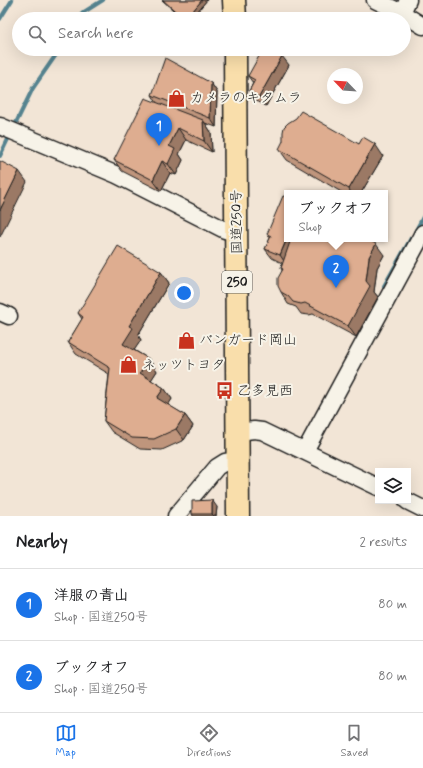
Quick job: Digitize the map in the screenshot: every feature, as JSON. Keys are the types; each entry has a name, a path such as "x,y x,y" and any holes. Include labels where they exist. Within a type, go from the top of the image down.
{"highway":[{"path":"234,0 234,12"},
{"name":"国道250号","path":"235,56 238,516"}],"street":[{"path":"375,0 405,6"},
{"path":"411,13 423,26"},
{"path":"8,130 117,175 225,230 237,233"},
{"path":"305,451 423,233"},
{"path":"238,432 254,430 262,431 375,486"},
{"path":"176,516 186,506 217,467 225,462 238,460"},
{"path":"411,503 423,509"}],"building":[{"path":"163,0 202,0 192,12 176,12"},
{"path":"259,56 282,56 259,97 249,91 255,80 248,76"},
{"path":"165,58 211,83 210,118 152,95"},
{"path":"145,98 203,120 204,141 178,128 169,146 175,149 168,164 162,161 153,180 114,160"},
{"path":"301,111 359,144 363,137 375,144 349,189 279,149 283,141 284,127 296,118"},
{"path":"0,161 19,171 0,210"},
{"path":"284,196 284,242 285,242 280,255 265,249 271,236 267,234"},
{"path":"290,242 372,242 376,244 369,257 366,281 370,286 348,326 305,303 301,304 293,302 288,296 281,292 278,286 278,278 283,269 281,268"},
{"path":"118,246 161,272 129,326 133,328 123,344 149,359 140,373 164,388 157,398 185,415 176,429 154,439 132,438 104,421 110,368 68,342 83,317 78,313"},
{"path":"212,500 212,514 192,514 192,501"}],"waterway":[{"path":"0,19 12,0"},
{"path":"84,12 103,0"},
{"path":"14,127 33,88 55,56"},
{"path":"0,156 10,135"},
{"path":"415,232 423,217"},
{"path":"384,286 411,238"}],"place":[{"name":"カメラのキタムラ","path":"177,98"},
{"name":"洋服の青山","path":"159,146"},
{"name":"ブックオフ","path":"336,288"},
{"name":"バンガード岡山","path":"186,340"},
{"name":"ネッツトヨタ","path":"129,365"},
{"name":"乙多見西","path":"224,391"}]}
